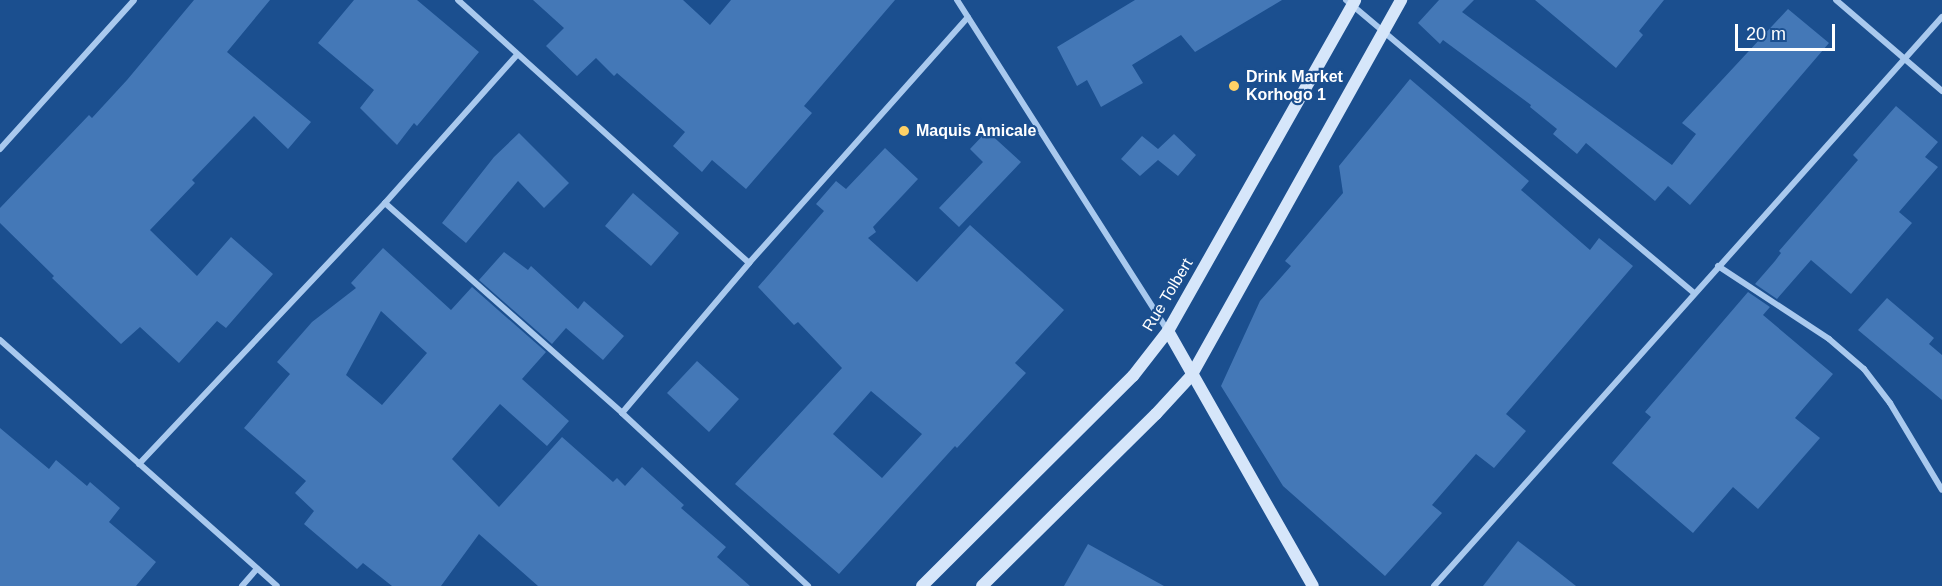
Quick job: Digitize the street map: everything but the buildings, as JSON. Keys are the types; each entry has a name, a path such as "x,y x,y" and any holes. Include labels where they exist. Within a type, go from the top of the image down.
{"street":[{"path":"0,149 134,0"},
{"path":"458,0 749,263"},
{"path":"957,0 1168,331 1191,376 1313,586"},
{"path":"982,586 1156,414 1191,376 1401,0"},
{"path":"1836,0 1942,91"},
{"path":"1350,2 1383,34 1694,293"},
{"name":"Rue Tolbert","path":"922,586 1133,376 1168,331 1350,2"},
{"path":"622,413 749,263 968,17"},
{"path":"1434,586 1942,17"},
{"path":"139,464 385,203 517,55"},
{"path":"385,203 622,413 808,586"},
{"path":"1718,266 1829,339 1864,369 1890,403 1942,490"},
{"path":"0,340 277,586"},
{"path":"242,586 257,569"}],"place":[{"name":"Drink Market Korhogo 1","path":"1234,86"},
{"name":"Maquis Amicale","path":"904,131"}]}
